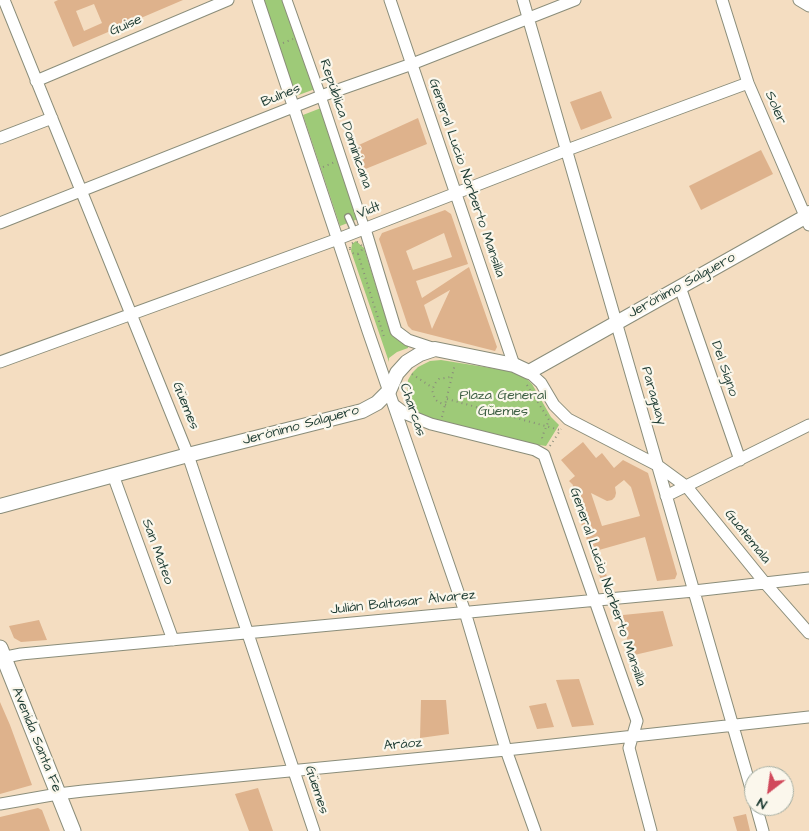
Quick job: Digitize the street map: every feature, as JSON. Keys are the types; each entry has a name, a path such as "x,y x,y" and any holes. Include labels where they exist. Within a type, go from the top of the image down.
{"main road":[{"name":"Avenida Santa Fe","path":"1,654 73,831"}],"street":[{"name":"Güemes","path":"4,0 188,455 314,831"},
{"name":"Guise","path":"36,81 228,0"},
{"name":"Charcas","path":"258,0 370,336 465,612 506,750 535,831"},
{"name":"República Dominicana","path":"287,0 342,160 360,231 379,275 395,327"},
{"name":"General Lucio Norberto Mansilla","path":"390,0 514,365"},
{"name":"Paraguay","path":"523,0 744,766"},
{"name":"Bulnes","path":"0,223 321,96 412,64 575,0"},
{"name":"Soler","path":"722,0 748,83 808,219"},
{"path":"799,0 809,6"},
{"name":"Vidt","path":"0,362 360,231 567,150 748,83"},
{"path":"0,138 52,118"},
{"name":"Jerónimo Salguero","path":"527,377 616,322 808,219"},
{"name":"Del Signo","path":"680,287 740,460"},
{"path":"395,327 408,340 435,349 514,365 527,377 541,383 554,404 568,419"},
{"name":"Jerónimo Salguero","path":"0,506 188,455 362,411 377,403 389,390 401,367 420,354 435,349"},
{"path":"394,405 406,414 431,424 535,450 544,455"},
{"name":"Guatemala","path":"568,419 657,465 687,487 765,583 809,633"},
{"path":"666,496 809,425"},
{"name":"General Lucio Norberto Mansilla","path":"544,455 637,720 629,748 651,831"},
{"name":"San Mateo","path":"113,475 173,640"},
{"name":"Julián Baltasar Álvarez","path":"1,654 31,653 248,633 694,591 809,578"},
{"name":"Aráoz","path":"0,804 58,794 506,750 809,717"},
{"path":"759,816 763,831"}],"lane":[{"path":"348,217 360,231"}],"path":[{"path":"274,48 299,36"},
{"path":"315,170 342,160"},
{"path":"357,242 361,246 362,250 358,254 352,253 350,250 350,246 353,243 357,242"},
{"path":"358,254 384,337"},
{"path":"353,284 379,275"},
{"path":"357,297 383,289"},
{"path":"364,318 389,310"},
{"path":"370,336 381,327 395,327"},
{"path":"370,336 384,337 395,327"},
{"path":"431,424 433,418 442,420 458,354"},
{"path":"401,367 433,388"},
{"path":"527,377 530,388 549,420 542,437 544,455"},
{"path":"446,405 434,399 433,388 439,379 451,378"},
{"path":"447,399 560,430"},
{"path":"544,455 568,419"}],"green space":[{"path":"263,0 284,0 315,89 296,96"},
{"path":"321,108 358,219 340,226 303,115"},
{"path":"356,241 364,248 391,334 408,346 408,348 397,352 389,358 389,362 351,251 352,244"},
{"name":"Plaza General Güemes","path":"441,360 516,372 526,378 532,384 551,417 559,425 546,446 519,442 426,417 417,412 408,400 408,380 418,367 430,361"}],"building":[{"path":"58,0 183,0 73,47 54,2","holes":["94,4 102,23 84,31 76,11"]},
{"path":"601,91 612,118 581,130 570,102"},
{"path":"418,118 427,144 358,172 350,149"},
{"path":"761,150 773,174 701,210 689,186"},
{"path":"445,210 451,214 468,264 416,281 422,298 469,267 497,347 495,351 412,330 408,326 379,239 382,233","holes":["444,233 452,257 413,270 406,251","450,290 432,329 424,305"]},
{"path":"583,442 596,458 602,453 614,468 623,460 648,473 677,574 675,579 657,581 645,537 599,550 610,587 601,580 575,506 577,505 571,493 573,485 569,481 575,476 561,460","holes":["624,480 631,487 640,516 602,526 591,493 607,501 615,497 615,487"]},
{"path":"663,611 673,646 630,656 623,615"},
{"path":"39,620 47,640 21,642 14,638 9,626"},
{"path":"579,679 594,725 572,727 556,680"},
{"path":"421,700 446,700 449,734 420,738"},
{"path":"0,702 32,785 0,794"},
{"path":"546,703 554,727 537,729 529,706"},
{"path":"258,788 273,831 249,831 235,794"},
{"path":"38,808 42,810 50,831 0,831 0,817"},
{"path":"744,814 746,816 750,831 737,831 733,817"}]}
